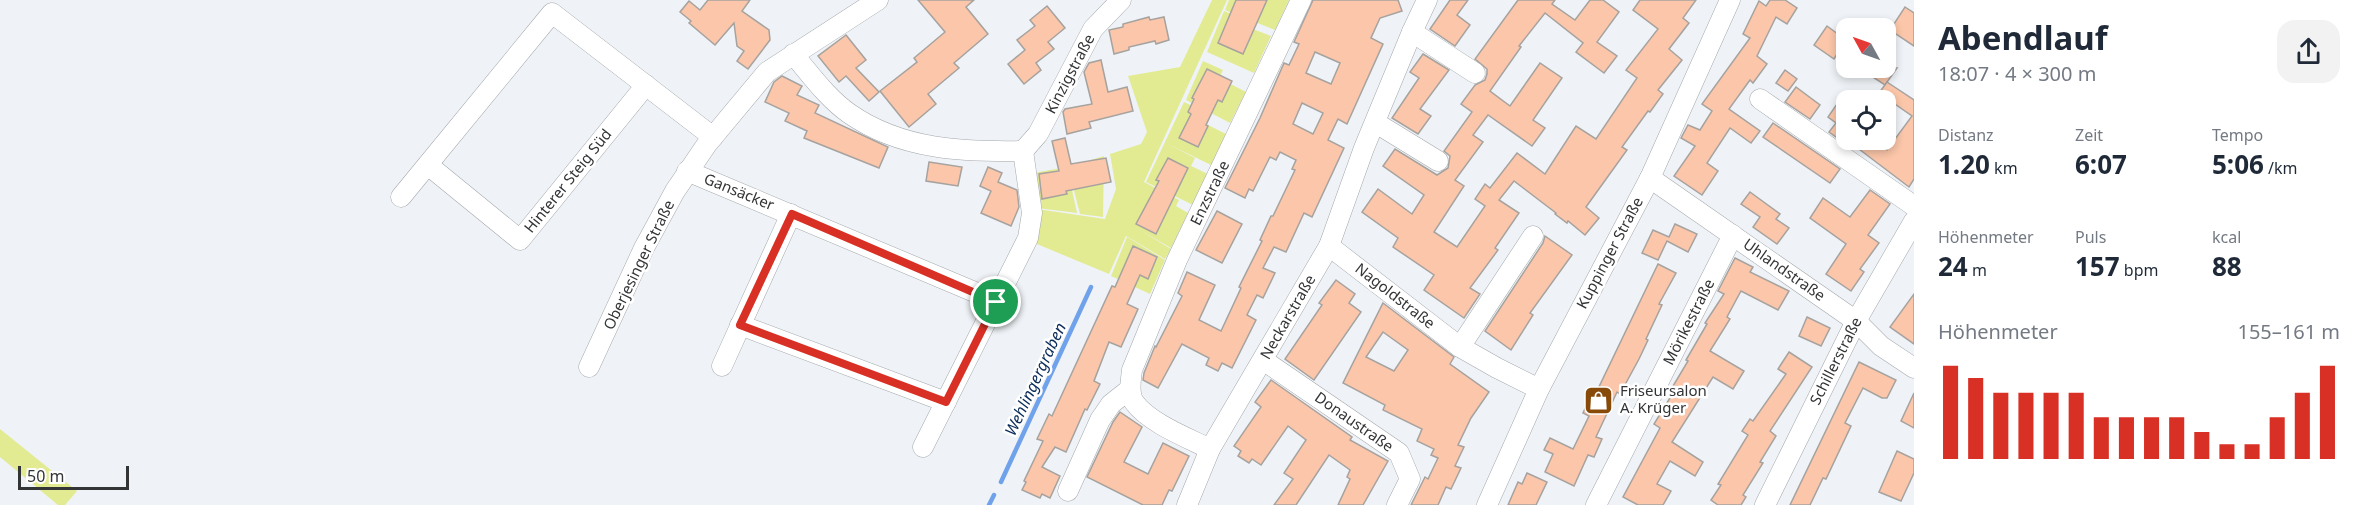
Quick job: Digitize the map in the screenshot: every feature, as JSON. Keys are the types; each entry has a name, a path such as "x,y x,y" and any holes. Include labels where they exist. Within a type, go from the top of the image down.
{"street":[{"name":"Oberjesinger Straße","path":"589,367 644,248 687,171 713,137 767,72 878,0"},
{"name":"Kinzigstraße","path":"1023,151 1038,134 1093,29 1121,0"},
{"name":"Enzstraße","path":"1130,389 1132,370 1177,260 1301,0"},
{"name":"Neckarstraße","path":"1186,505 1210,449 1329,246 1364,148 1427,0"},
{"name":"Kuppinger Straße","path":"1487,505 1539,389 1650,177 1730,0"},
{"path":"402,197 552,13 713,137"},
{"path":"1412,32 1475,73"},
{"path":"793,54 826,93 851,115 889,134 934,148 975,152 1023,151 1032,213 1028,238 923,447"},
{"name":"Hinterer Steig Süd","path":"428,165 520,240 646,85"},
{"path":"1760,99 1914,206"},
{"path":"1376,123 1438,161"},
{"name":"Gansäcker","path":"687,171 996,302"},
{"name":"Uhlandstraße","path":"1650,177 1856,321 1881,346 1914,368"},
{"name":"Gansäcker","path":"722,366 792,214"},
{"name":"Schillerstraße","path":"1765,505 1856,321 1914,221"},
{"name":"Mörikestraße","path":"1596,505 1733,235"},
{"path":"1460,346 1533,236"},
{"name":"Nagoldstraße","path":"1329,246 1460,346 1539,389"},
{"path":"740,325 946,402"},
{"name":"Donaustraße","path":"1263,360 1399,453 1410,479 1397,505"},
{"path":"1068,491 1100,420 1111,404 1130,389 1133,401 1156,420 1210,449"}],"green space":[{"path":"1212,0 1227,0 1144,182 1179,200 1176,206 1188,213 1171,248 1140,230 1171,249 1165,259 1126,236 1109,274 1032,242 1037,209 1105,219 1116,189 1110,154 1141,144 1147,132 1128,76 1180,67"},
{"path":"1229,0 1289,0 1275,30 1225,10"},
{"path":"1224,11 1242,18 1240,24 1271,36 1254,73 1207,52"},
{"path":"1203,61 1223,70 1219,78 1246,92 1230,123 1186,100"},
{"path":"1184,102 1203,111 1200,121 1226,134 1211,165 1168,144 1195,158 1191,166 1208,174 1193,205 1146,182"},
{"path":"1104,156 1103,217 1080,214 1068,167"},
{"path":"1067,167 1077,213 1037,208 1033,173"},
{"path":"1127,237 1165,260 1150,294 1111,276"},
{"path":"0,429 77,491 65,505 58,505 0,457"}],"building":[{"path":"708,0 750,0 742,11 769,30 770,40 748,69 737,61 744,51 737,46 734,23 715,45 689,23 691,21 680,12 689,1 700,10"},
{"path":"918,0 974,0 966,7 988,34 954,63 959,68 928,94 936,104 909,127 880,91 917,62 914,58 945,32"},
{"path":"1236,0 1267,0 1243,54 1218,43"},
{"path":"1313,0 1398,0 1402,11 1380,18 1371,38 1383,44 1347,124 1338,119 1328,140 1344,148 1312,217 1304,213 1286,252 1274,247 1263,268 1275,273 1263,298 1257,295 1247,315 1256,320 1232,368 1222,363 1218,371 1206,365 1209,358 1182,344 1158,388 1143,380 1144,373 1155,346 1182,296 1178,293 1187,272 1215,285 1199,320 1221,331 1271,216 1295,170 1292,169 1296,160 1280,152 1276,160 1270,157 1253,191 1249,189 1245,198 1225,188 1284,63 1289,65 1299,44 1294,42","holes":["1315,52 1340,63 1331,84 1306,73","1302,103 1323,113 1313,134 1293,124"]},
{"path":"1450,0 1468,0 1457,15 1470,25 1455,46 1430,29"},
{"path":"1518,0 1555,0 1552,4 1575,20 1590,0 1603,0 1619,12 1597,42 1617,56 1604,73 1576,52 1583,43 1545,13 1519,46 1521,47 1490,91 1510,106 1540,63 1562,78 1533,120 1545,128 1532,146 1488,115 1473,135 1483,142 1455,180 1464,186 1434,232 1457,247 1485,206 1475,199 1485,184 1490,188 1517,153 1545,174 1576,126 1596,139 1637,78 1626,70 1658,29 1633,10 1640,0 1696,0 1683,18 1689,23 1669,49 1682,60 1658,90 1663,94 1622,147 1627,150 1586,207 1599,218 1585,235 1514,181 1499,200 1519,213 1495,248 1498,250 1470,288 1480,294 1464,318 1424,290 1434,275 1393,247 1398,238 1362,212 1378,189 1412,214 1424,195 1383,166 1395,149 1437,175 1448,168 1450,156 1444,151 1472,112 1461,104 1475,85 1485,80 1487,74 1487,69 1475,59"},
{"path":"1770,0 1785,0 1797,8 1787,24 1776,17 1757,56 1767,64 1753,83 1750,80 1729,109 1760,131 1751,143 1730,128 1707,163 1718,171 1702,195 1674,176 1695,146 1681,138 1688,125 1700,130 1712,111 1702,104 1750,38 1743,34 1759,1 1766,6"},
{"path":"1047,6 1065,28 1048,42 1054,49 1036,63 1041,70 1024,84 1008,64 1025,50 1017,40 1035,26 1030,20"},
{"path":"1905,7 1914,13 1914,46 1896,34 1896,21"},
{"path":"1149,17 1150,20 1164,17 1169,40 1129,47 1129,50 1114,54 1109,30"},
{"path":"1827,26 1836,33 1834,59 1814,45"},
{"path":"846,35 866,60 856,68 879,92 869,101 846,76 839,82 818,56"},
{"path":"1423,54 1449,70 1420,109 1431,116 1418,134 1392,118 1419,78 1410,72"},
{"path":"1101,60 1108,92 1127,87 1133,111 1089,122 1091,128 1067,134 1063,112 1065,109 1092,104 1084,72 1089,63"},
{"path":"1207,69 1232,81 1222,102 1218,100 1198,147 1179,138 1191,114 1188,112 1194,99 1192,98"},
{"path":"1785,70 1797,79 1788,91 1776,83"},
{"path":"782,76 802,86 797,95 819,105 815,113 888,147 879,168 804,138 807,131 785,121 789,113 765,102 774,82"},
{"path":"1874,78 1890,78 1885,85"},
{"path":"1887,82 1914,100 1914,179 1909,187 1860,150 1896,150 1896,138 1912,116 1896,105 1896,90 1881,90"},
{"path":"1796,87 1820,105 1810,119 1785,102"},
{"path":"1836,105 1836,123 1828,117"},
{"path":"1773,123 1840,169 1830,183 1763,137"},
{"path":"1836,123 1836,137 1829,132"},
{"path":"1065,138 1071,164 1106,158 1111,182 1066,191 1067,194 1042,199 1039,174 1059,171 1052,141"},
{"path":"1168,158 1188,168 1156,234 1136,224 1159,181 1156,180"},
{"path":"929,162 962,167 958,186 926,181"},
{"path":"988,167 1002,173 998,182 1017,190 1019,207 1011,226 981,213 991,191 980,186"},
{"path":"1870,190 1890,204 1868,235 1879,243 1860,269 1864,272 1851,291 1826,274 1846,244 1810,218 1823,198 1850,217"},
{"path":"1750,192 1780,214 1776,219 1789,228 1777,244 1753,227 1760,217 1741,204"},
{"path":"1217,211 1242,224 1222,263 1196,250"},
{"path":"1675,224 1697,234 1688,252 1667,241 1658,260 1642,253 1653,230 1669,237"},
{"path":"1545,236 1572,255 1530,313 1533,315 1511,350 1485,331 1543,243"},
{"path":"1133,246 1157,257 1148,279 1140,275 1127,304 1138,309 1121,347 1109,342 1094,381 1100,384 1087,410 1085,409 1066,452 1055,447 1042,467 1060,476 1050,498 1042,494 1040,498 1022,490 1043,441 1037,439 1049,414 1052,416"},
{"path":"1735,258 1753,267 1750,272 1789,291 1778,310 1741,291 1727,317 1730,319 1710,351 1744,371 1733,389 1713,377 1672,442 1703,462 1695,476 1670,461 1657,484 1671,491 1663,505 1638,505 1623,497 1660,428 1654,424 1673,393 1670,391 1688,361 1686,360 1707,324 1705,323 1724,294 1718,291"},
{"path":"1658,264 1676,273 1659,304 1662,305 1639,359 1620,394 1617,392 1596,437 1602,439 1594,457 1588,455 1574,486 1545,472 1553,454 1544,450 1550,438 1573,449 1589,416 1583,413 1592,394 1595,395"},
{"path":"1336,280 1355,294 1349,303 1361,312 1314,380 1285,359 1322,305 1319,303"},
{"path":"1914,294 1914,344 1890,327"},
{"path":"1383,303 1454,357 1450,364 1489,392 1471,418 1458,445 1464,447 1455,466 1461,468 1451,489 1446,487 1438,505 1411,505 1425,477 1428,479 1438,458 1431,455 1434,449 1417,441 1422,429 1383,410 1385,405 1343,383","holes":["1383,332 1408,350 1394,371 1366,357"]},
{"path":"1807,317 1830,328 1821,346 1799,336"},
{"path":"1789,352 1812,367 1770,431 1776,436 1760,462 1763,463 1743,495 1746,497 1741,505 1718,505 1711,500 1721,485 1718,484 1748,435 1742,431 1750,419 1753,421 1786,374 1778,369"},
{"path":"1859,362 1896,380 1887,398 1882,398 1863,388 1845,423 1851,426 1826,479 1823,478 1810,505 1790,505"},
{"path":"1271,380 1352,437 1350,440 1388,461 1363,505 1338,505 1350,479 1347,477 1350,470 1329,455 1296,505 1274,505 1293,479 1284,473 1306,440 1288,426 1261,465 1252,459 1249,463 1238,456 1241,451 1234,446 1261,407 1255,402"},
{"path":"1914,393 1914,428 1901,421"},
{"path":"1120,412 1142,427 1124,462 1148,474 1163,443 1189,456 1172,491 1169,490 1162,505 1143,505 1087,477"},
{"path":"1897,451 1914,459 1914,473 1901,501 1879,492"},
{"path":"1527,473 1547,482 1536,505 1508,505 1518,482 1522,484"}],"waterway":[{"name":"Wehlingergraben","path":"1001,482 1091,287"},
{"name":"Wehlingergraben","path":"989,505 994,495"}],"place":[{"name":"Friseursalon A. Krüger","path":"1599,400"}],"route":[{"path":"792,214 996,302 946,402 740,325 792,214"}]}
